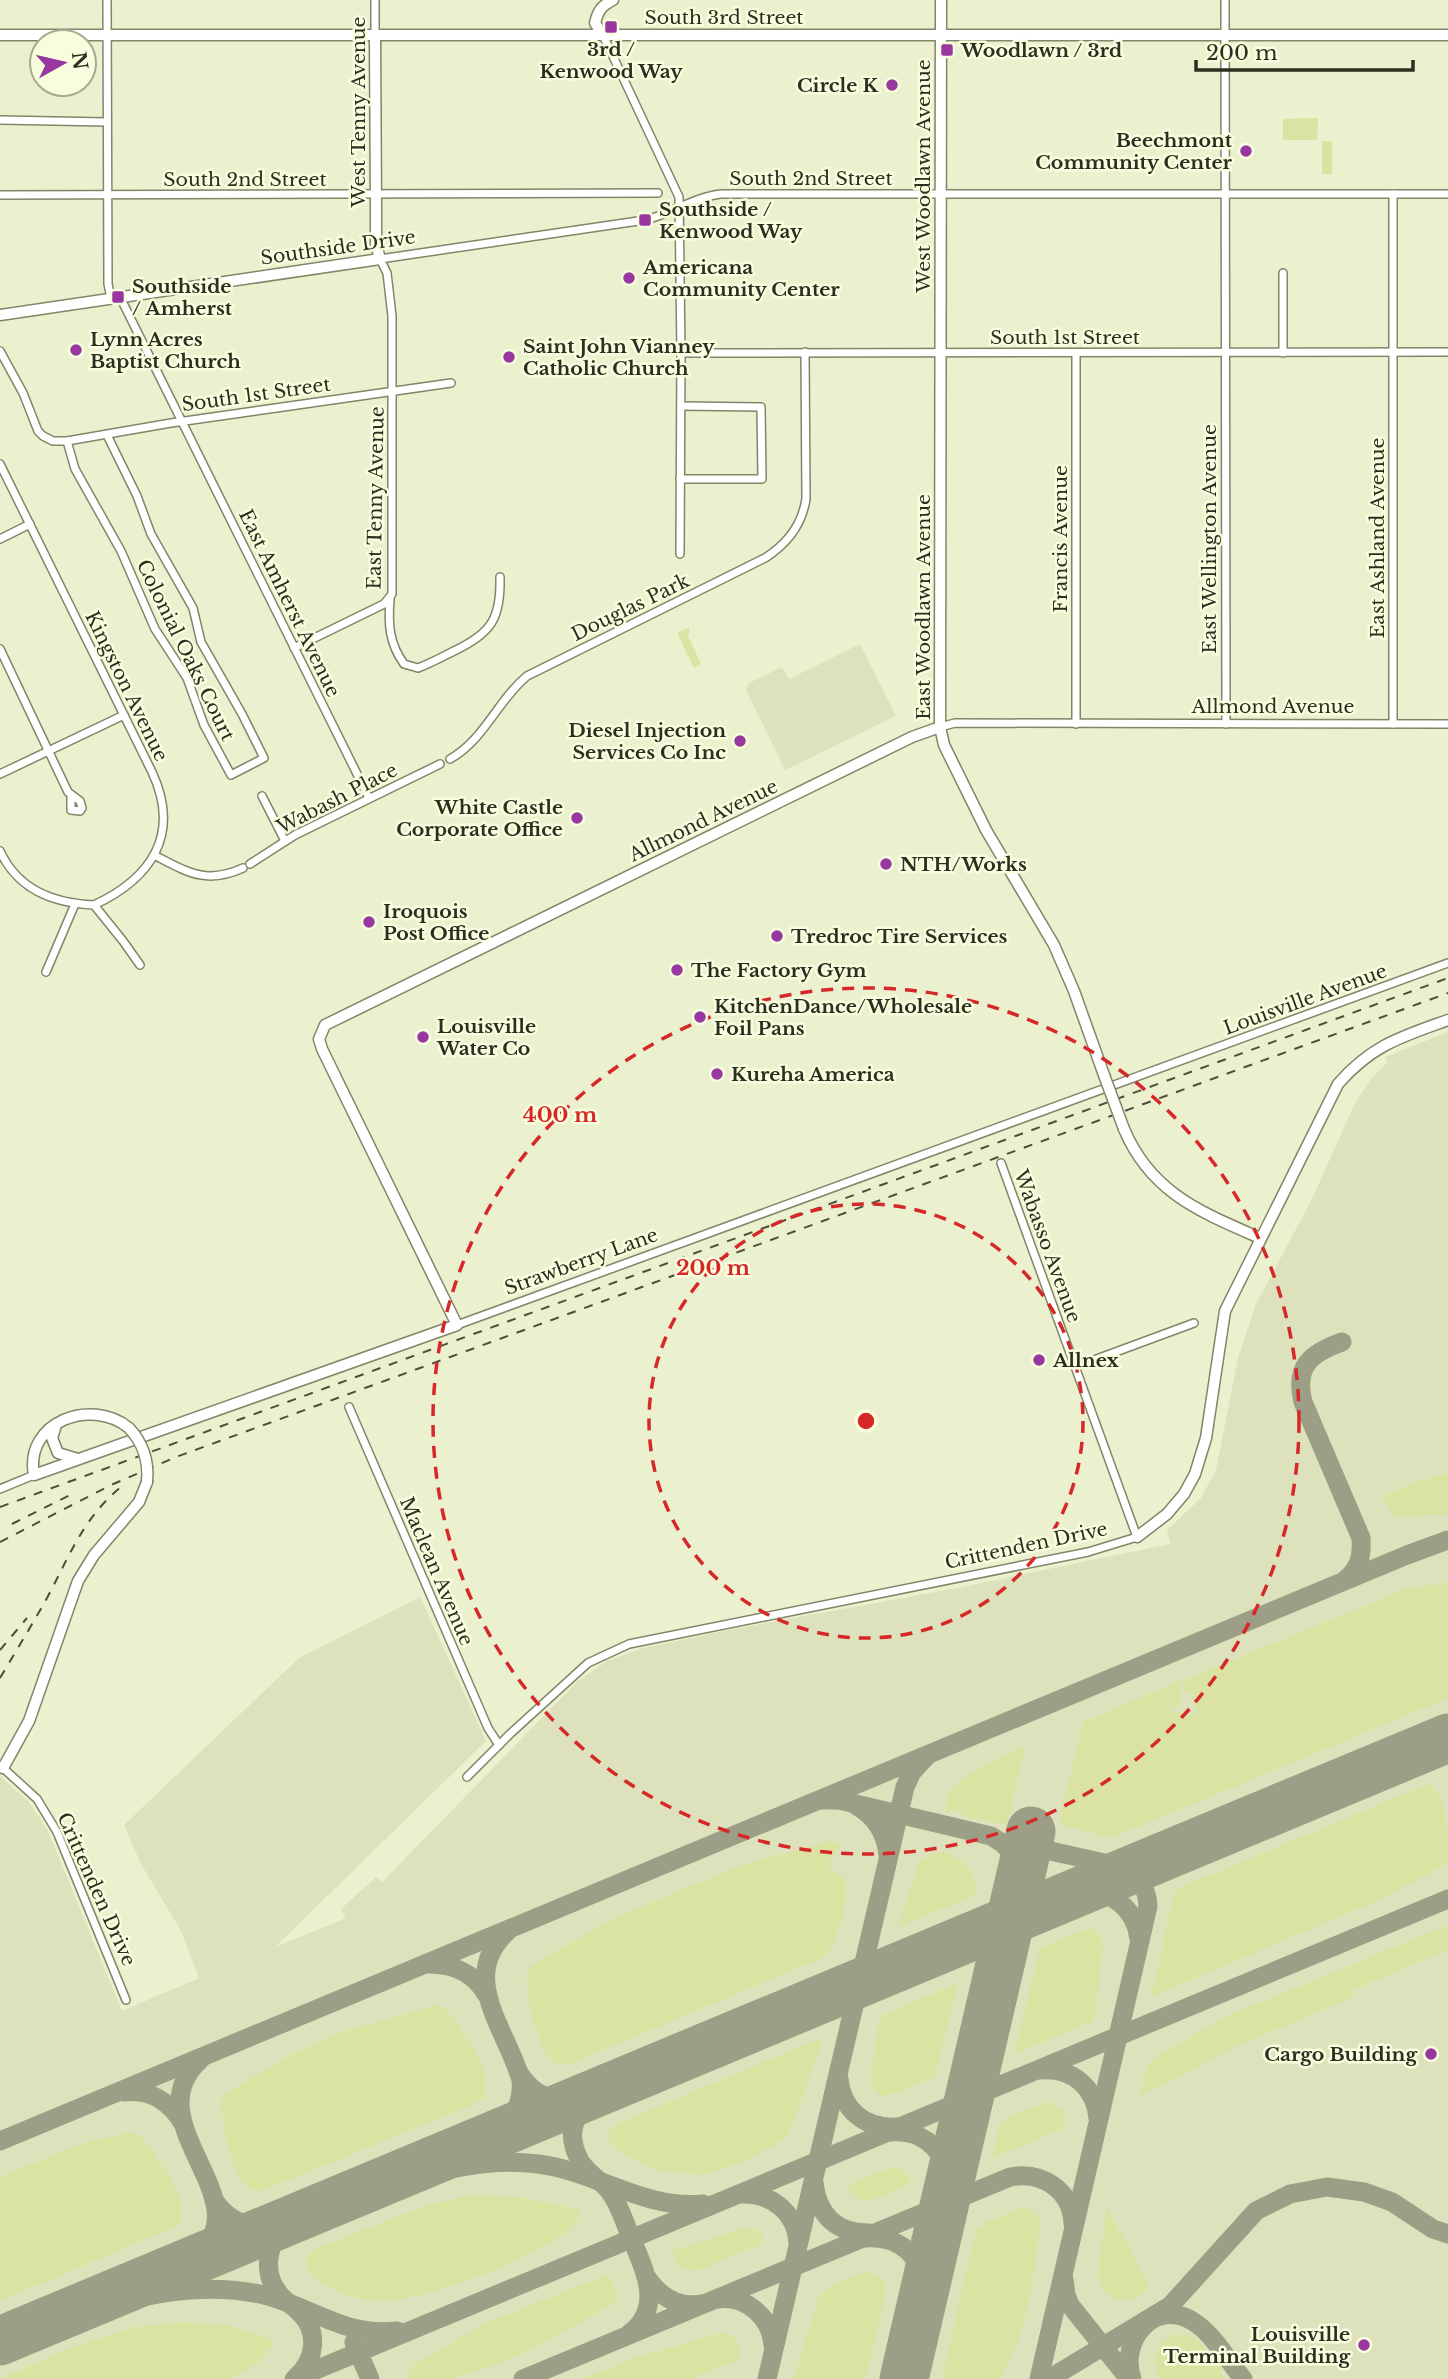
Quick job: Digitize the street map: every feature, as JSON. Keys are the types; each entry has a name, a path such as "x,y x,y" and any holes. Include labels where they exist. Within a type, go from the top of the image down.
{"main road":[{"path":"603,35 595,23 600,9 613,0"},
{"name":"West Woodlawn Avenue","path":"941,0 941,353"},
{"name":"South 3rd Street","path":"0,35 1448,35"},
{"name":"West Tenny Avenue","path":"375,36 376,244 380,259"},
{"name":"Southside Drive","path":"0,315 380,259"},
{"name":"East Woodlawn Avenue","path":"941,353 940,727 944,745 986,830 1054,945 1074,991 1124,1129 1142,1163 1168,1191 1260,1238"},
{"name":"Allmond Avenue","path":"457,1325 322,1049 319,1039 322,1028 332,1020 894,746 940,727"},
{"name":"Crittenden Drive","path":"1137,1537 1167,1514 1184,1494 1195,1475 1206,1438 1225,1311 1338,1084 1354,1066 1380,1046 1448,1020"},
{"name":"Strawberry Lane","path":"34,1475 457,1325"},
{"path":"1,1768 29,1721 78,1581 94,1555 139,1502 147,1482 148,1467 144,1450 129,1428 117,1420 97,1413 70,1417 56,1424 38,1446 34,1475"},
{"path":"56,1424 52,1438 58,1453 78,1460"}],"street":[{"path":"107,0 108,285 116,297"},
{"name":"West Tenny Avenue","path":"375,0 375,36"},
{"name":"East Wellington Avenue","path":"1225,0 1226,724"},
{"path":"603,35 679,197 680,554"},
{"path":"0,120 107,122"},
{"name":"South 2nd Street","path":"0,195 659,193"},
{"name":"South 2nd Street","path":"680,208 707,196 721,194 1448,194"},
{"name":"East Ashland Avenue","path":"1392,194 1393,724"},
{"name":"Southside Drive","path":"380,259 645,220 680,208"},
{"name":"West Tenny Avenue","path":"380,259 387,273 391,303 392,390"},
{"path":"1283,273 1283,353"},
{"name":"East Amherst Avenue","path":"116,297 182,421 369,799"},
{"path":"0,351 23,393 38,431 54,442 67,441"},
{"name":"Douglas Park","path":"450,759 478,737 510,692 527,676 775,552 790,538 802,518 806,499 806,352"},
{"name":"South 1st Street","path":"681,353 1448,352"},
{"name":"Francis Avenue","path":"1076,353 1076,724"},
{"name":"South 1st Street","path":"67,441 182,421 451,383"},
{"name":"East Tenny Avenue","path":"392,390 387,601 391,640 404,664 418,668 471,643 488,629 500,604 500,576"},
{"path":"680,479 762,479 761,407 681,406"},
{"name":"Colonial Oaks Court","path":"67,441 75,469 121,551 155,629 187,678 204,725 232,775 264,758 201,642 193,608 151,534 137,496 107,435"},
{"name":"Kingston Avenue","path":"0,464 158,784 162,799 163,828 154,855 137,879 94,905"},
{"path":"0,539 30,524"},
{"path":"294,648 387,601"},
{"path":"0,649 71,796"},
{"path":"0,774 124,715"},
{"name":"Allmond Avenue","path":"940,727 955,723 1448,724"},
{"name":"Wabash Place","path":"154,855 185,871 203,876 226,875 246,866 285,841 440,764"},
{"path":"262,796 285,841"},
{"path":"0,851 10,869 28,886 50,898 94,905 140,965"},
{"path":"46,972 75,904"},
{"name":"Louisville Avenue","path":"1173,1064 1448,963"},
{"name":"Strawberry Lane","path":"457,1325 1173,1064"},
{"name":"Wabasso Avenue","path":"1001,1163 1137,1537"},
{"path":"1075,1367 1194,1323"},
{"name":"Maclean Avenue","path":"349,1407 488,1728 499,1745"},
{"name":"Strawberry Lane","path":"0,1489 34,1475"},
{"name":"Crittenden Drive","path":"467,1777 588,1663 629,1644 1088,1552 1137,1537"},
{"name":"Crittenden Drive","path":"1,1768 37,1799 57,1832 126,2000"}],"shaded area":[{"path":"860,644 896,716 785,770 746,690 749,683 782,667 789,679"},
{"path":"1448,1032 1448,2379 0,2379 0,1776 29,1802 47,1829 122,2011 199,1978 181,1931 141,1864 124,1825 299,1658 420,1597 486,1741 275,1947 346,1918 341,1909 376,1877 382,1882 578,1681 607,1661 643,1648 734,1629 957,1588 1170,1544 1167,1530 1201,1498 1216,1470 1238,1358 1256,1304 1311,1201 1356,1101 1371,1079 1388,1062 1385,1057"}],"green space":[{"path":"1318,118 1317,140 1283,140 1283,119"},
{"path":"1322,141 1332,141 1332,174 1322,174"},
{"path":"690,627 688,636 701,664 694,668 677,633"},
{"path":"1448,1473 1448,1514 1396,1517 1382,1497 1413,1483"},
{"path":"1448,1582 1448,1698 1111,1838 1059,1824 1083,1722 1180,1681 1181,1706 1171,1708 1171,1713 1182,1712 1185,1717 1197,1713 1191,1693 1185,1693 1183,1690 1184,1680 1406,1589"},
{"path":"1025,1746 1007,1825 967,1817 960,1809 947,1812 946,1801 951,1790 961,1781 988,1763"},
{"path":"1431,1785 1444,1810 1448,1863 1379,1900 1151,1997 1175,1890 1423,1786"},
{"path":"831,1841 841,1845 830,1860 831,1871 843,1876 846,1893 839,1931 824,1957 570,2064 556,2064 548,2056 537,2031 529,2000 527,1985 531,1966 610,1920 742,1865"},
{"path":"942,1852 968,1867 977,1895 899,1926 920,1861"},
{"path":"1448,1925 1448,1950 1353,1990 1356,1996 1230,2049 1140,2095 1147,2065 1163,2052 1230,2015"},
{"path":"1093,1929 1101,1936 1103,1948 1094,2021 1014,2054 1040,1948 1081,1931"},
{"path":"958,1983 934,2077 897,2093 881,2096 873,2088 871,2077 880,2016"},
{"path":"436,2005 448,2011 476,2053 485,2078 484,2098 261,2191 251,2189 242,2181 230,2155 224,2124 221,2101 227,2093 292,2054 339,2033"},
{"path":"819,2039 821,2044 792,2126 783,2140 743,2162 702,2175 661,2171 619,2152 609,2141 609,2131 616,2124"},
{"path":"1052,2102 1063,2111 1064,2128 993,2158 998,2132 1004,2121 1025,2110"},
{"path":"129,2133 139,2135 170,2178 180,2204 182,2215 179,2225 0,2301 0,2177 83,2143"},
{"path":"889,2168 902,2168 910,2184 869,2200 854,2196 848,2189 853,2183"},
{"path":"468,2196 518,2197 577,2209 581,2213 572,2227 527,2255 467,2280 412,2297 382,2301 358,2298 324,2284 306,2268 306,2258 313,2250 427,2205"},
{"path":"1021,2208 1035,2212 1040,2226 1024,2323 1010,2359 1000,2379 945,2379 945,2364 976,2230 985,2223"},
{"path":"1107,2209 1149,2288 1132,2300 1118,2299 1105,2293 1097,2275"},
{"path":"751,2228 762,2234 761,2244 696,2271 682,2269 671,2251"},
{"path":"865,2272 877,2274 884,2282 885,2295 866,2379 794,2379 819,2296 830,2286"},
{"path":"608,2274 617,2296 615,2303 527,2352 452,2379 409,2379 408,2373 415,2364 486,2323"},
{"path":"187,2322 231,2326 270,2338 274,2343 258,2363 232,2379 0,2379 75,2346 135,2327"},
{"path":"722,2333 735,2336 739,2346 738,2360 689,2379 584,2379 631,2359"},
{"path":"1175,2335 1191,2337 1203,2345 1222,2370 1219,2372 1225,2379 1161,2379 1156,2366 1157,2354 1163,2343"}],"taxiway":[{"path":"1342,1342 1322,1351 1308,1363 1303,1370 1301,1390 1303,1402 1361,1538 1359,1561 1345,1580"},
{"path":"0,2141 1448,1540"},
{"path":"1349,1779 1410,1754 1448,1754"},
{"path":"767,2379 905,1787 912,1772 926,1757"},
{"path":"822,1800 839,1800 991,1836 1002,1843 1010,1851 1018,1874 1001,1950"},
{"path":"857,1806 879,1826 888,1855"},
{"path":"1028,1846 1118,1866 1135,1876 1143,1886 1148,1906 1039,2379"},
{"path":"1028,1914 1074,1895 1102,1894 1120,1903 1127,1910 1137,1928 1139,1939"},
{"path":"294,2379 1448,1899"},
{"path":"430,2159 492,2133 505,2124 520,2098 521,2080 497,2023 486,1985 487,1966 493,1948 508,1931"},
{"path":"429,1964 462,1971 475,1980 486,1994"},
{"path":"125,2287 192,2258 199,2253 214,2232 216,2209 209,2184 187,2134 180,2108 183,2084 200,2060"},
{"path":"630,2333 641,2323 647,2311 649,2299 645,2273 613,2197 580,2161 573,2141 575,2123 583,2109 597,2097 632,2078 666,2065"},
{"path":"1040,2070 1062,2072 1080,2081 1092,2097 1098,2118"},
{"path":"519,2073 536,2091 554,2099 574,2098 597,2090"},
{"path":"839,2079 845,2100 857,2115 875,2125 897,2127"},
{"path":"124,2092 142,2092 158,2098 165,2102 182,2122"},
{"path":"952,2178 968,2110 983,2094"},
{"path":"890,2132 909,2133 923,2138 938,2152 944,2164 946,2193 931,2252"},
{"path":"202,2258 292,2222 416,2178 489,2163 514,2162 559,2168 640,2196 681,2204 703,2204"},
{"path":"523,2379 1010,2177 1033,2177 1053,2186 1067,2201 1073,2224"},
{"path":"814,2183 820,2205 831,2221 848,2230 870,2233"},
{"path":"1049,2379 1170,2306 1256,2211 1290,2194 1327,2187 1364,2192 1392,2202 1433,2229 1448,2234"},
{"path":"741,2194 762,2197 780,2206 792,2222 798,2243"},
{"path":"214,2200 225,2213 239,2222 255,2226 272,2225"},
{"path":"288,2224 271,2249 269,2268 275,2287 307,2321 310,2329 311,2354 297,2376"},
{"path":"866,2238 888,2240 903,2247 916,2262 921,2274 921,2301 907,2356"},
{"path":"648,2279 659,2291 677,2303 700,2304"},
{"path":"1064,2279 1070,2305 1129,2379"},
{"path":"0,2344 96,2309 162,2293 196,2289 264,2295 361,2330 397,2331"},
{"path":"717,2299 738,2301 755,2310 767,2325 773,2345"},
{"path":"1132,2379 1129,2364 1136,2336 1145,2325 1168,2315 1182,2316 1204,2329 1243,2379"},
{"path":"354,2342 370,2379"},
{"path":"906,2379 910,2350"}],"runway":[{"path":"0,2341 1448,1738"},
{"path":"904,2379 1031,1831"}],"railway":[{"path":"0,1507 1448,978"},
{"path":"0,1542 111,1485 176,1457 1448,993"},
{"path":"0,1678 87,1524 122,1486"},
{"path":"12,1524 72,1494"},
{"path":"0,1650 27,1618"}],"place":[{"name":"3rd / Kenwood Way","path":"611,27"},
{"name":"Woodlawn / 3rd","path":"947,50"},
{"name":"Circle K","path":"892,85"},
{"name":"Beechmont Community Center","path":"1246,151"},
{"name":"Southside / Kenwood Way","path":"645,220"},
{"name":"Americana Community Center","path":"629,278"},
{"name":"Southside / Amherst","path":"118,297"},
{"name":"Lynn Acres Baptist Church","path":"76,350"},
{"name":"Saint John Vianney Catholic Church","path":"509,357"},
{"name":"Diesel Injection Services Co Inc","path":"740,741"},
{"name":"White Castle Corporate Office","path":"577,818"},
{"name":"NTH/Works","path":"886,864"},
{"name":"Iroquois Post Office","path":"369,922"},
{"name":"Tredroc Tire Services","path":"777,936"},
{"name":"The Factory Gym","path":"677,970"},
{"name":"KitchenDance/Wholesale Foil Pans","path":"700,1017"},
{"name":"Louisville Water Co","path":"423,1037"},
{"name":"Kureha America","path":"717,1074"},
{"name":"Allnex","path":"1039,1360"},
{"name":"Cargo Building","path":"1431,2054"},
{"name":"Louisville Terminal Building","path":"1364,2345"}]}
